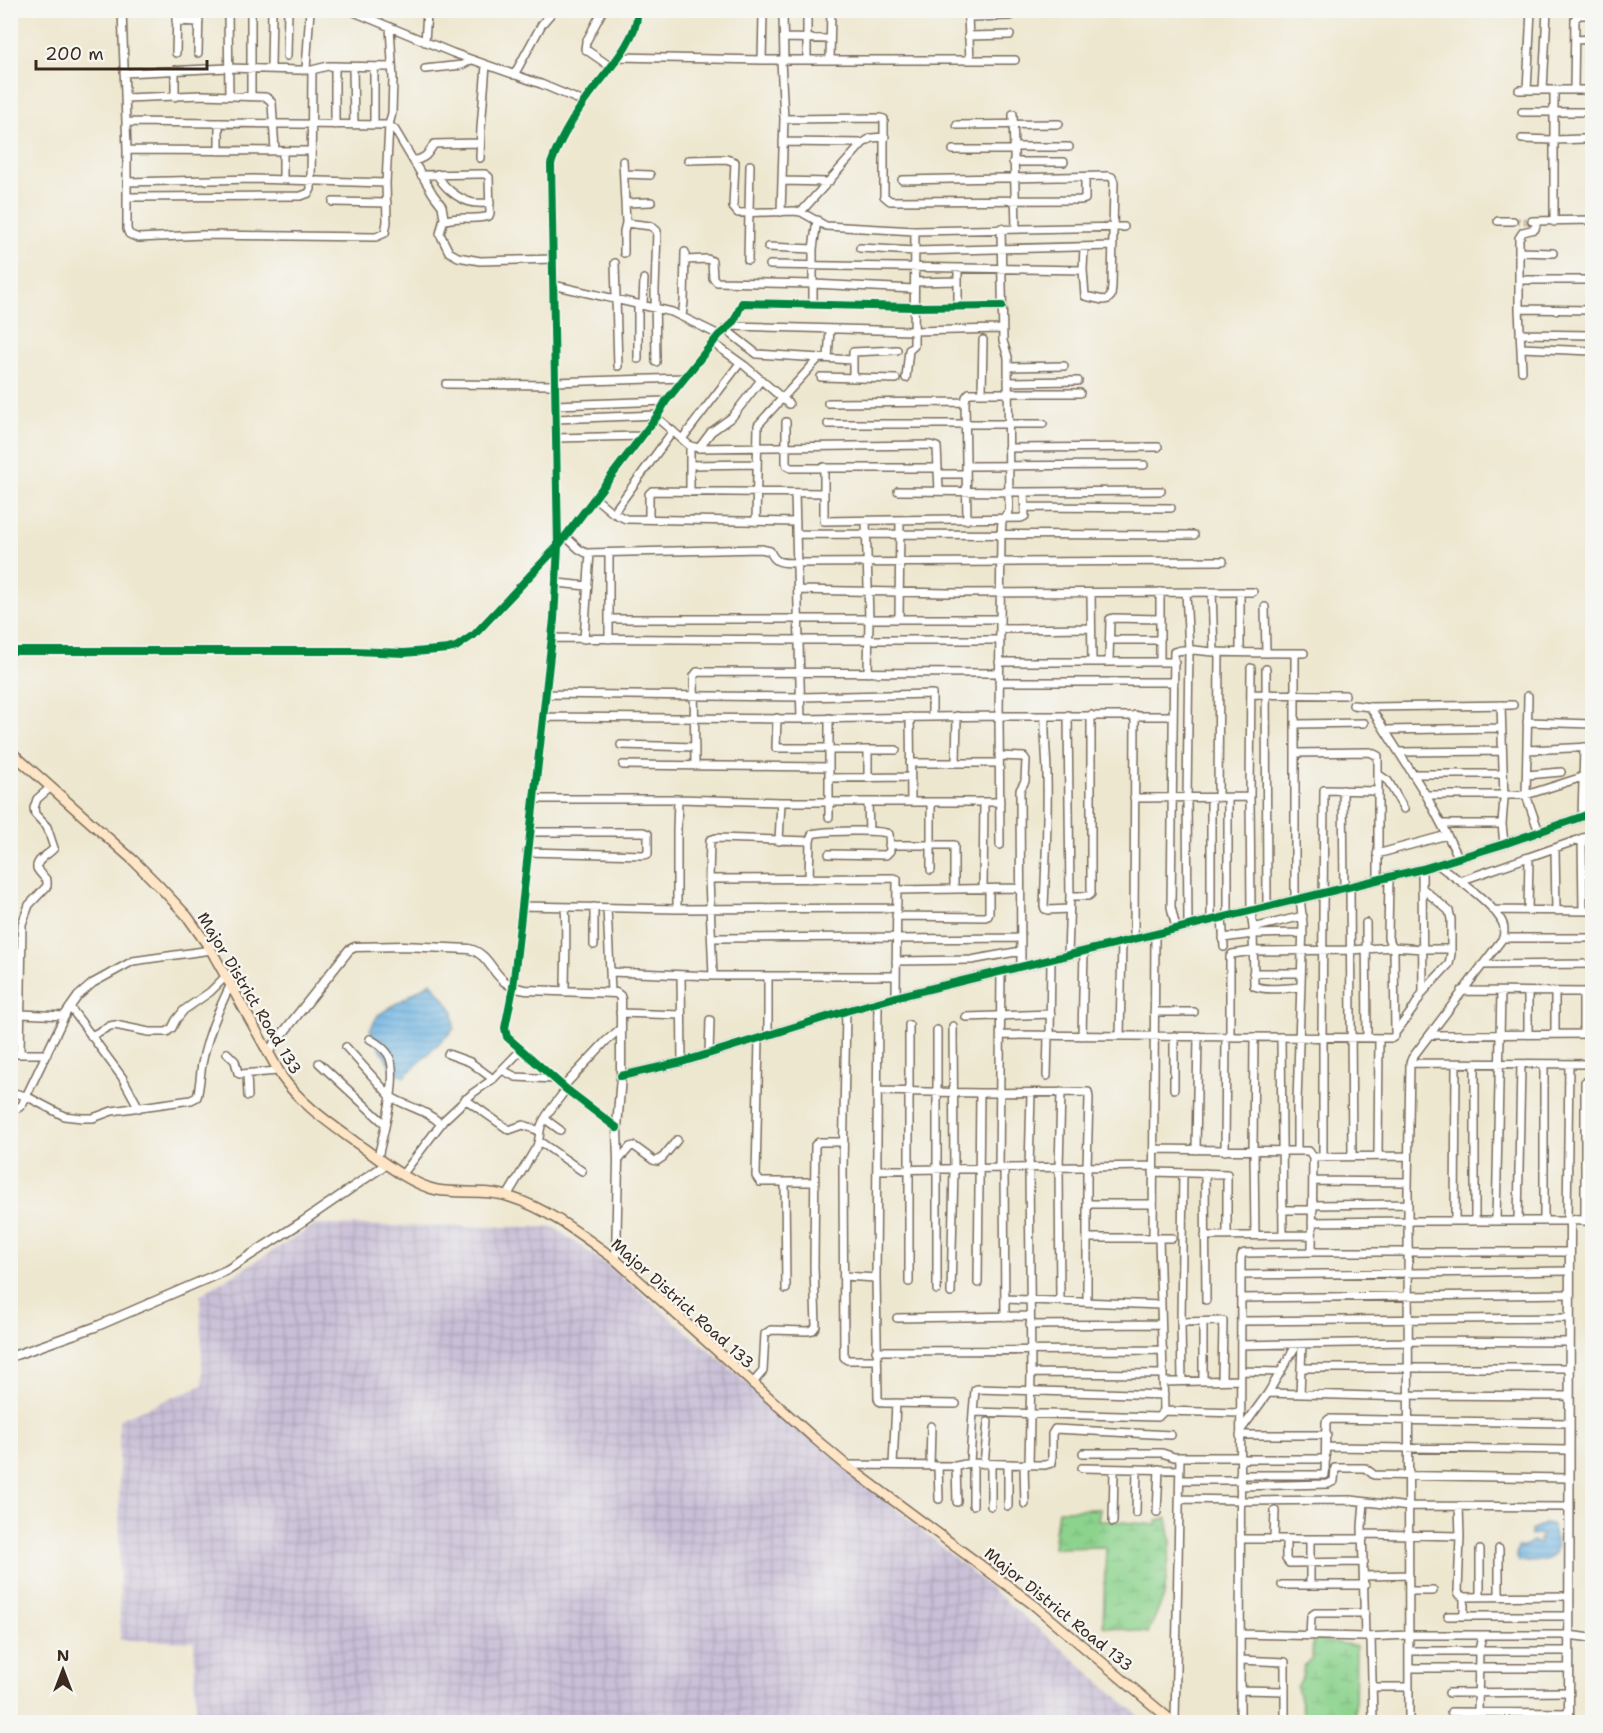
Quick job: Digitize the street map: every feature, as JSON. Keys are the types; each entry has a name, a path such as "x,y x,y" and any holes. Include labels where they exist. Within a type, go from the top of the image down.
{"main road":[{"name":"Major District Road 133","path":"10,751 160,886 187,916 211,950 278,1071 307,1105 381,1162 402,1175 435,1190 507,1196 520,1200 556,1220 616,1260 752,1384 846,1465 1034,1605 1174,1722"}],"street":[{"path":"122,10 127,150 127,229 129,234 138,237 203,235 376,237 385,233 393,80 390,27"},
{"path":"176,53 177,10"},
{"path":"198,53 200,10"},
{"path":"228,10 228,95"},
{"path":"251,10 251,95"},
{"path":"271,68 272,10"},
{"path":"287,56 288,10"},
{"path":"128,197 301,196 309,193 311,181 310,10"},
{"path":"349,10 425,42 584,102"},
{"path":"514,75 542,24 554,10"},
{"path":"603,10 586,42 585,49 611,67"},
{"path":"617,1128 555,1079 505,1034 513,988 557,583 551,164 584,102 618,57 636,26 637,10"},
{"path":"807,10 807,60"},
{"path":"830,60 831,10"},
{"path":"1527,90 1532,10"},
{"path":"1543,90 1547,10"},
{"path":"425,42 427,12"},
{"path":"970,60 969,14 1010,16"},
{"path":"762,60 763,15"},
{"path":"781,212 784,119 783,15"},
{"path":"1574,90 1576,17 1593,15"},
{"path":"176,21 199,22"},
{"path":"968,36 1010,35"},
{"path":"784,38 830,39"},
{"path":"1575,40 1593,39"},
{"path":"272,42 288,43"},
{"path":"618,57 762,60 1015,60"},
{"path":"425,69 462,65 471,60"},
{"path":"480,158 486,65"},
{"path":"335,66 335,125"},
{"path":"353,67 354,125"},
{"path":"374,67 374,124"},
{"path":"124,73 228,68 391,67"},
{"path":"175,70 175,97"},
{"path":"1519,90 1593,90"},
{"path":"1554,90 1554,222"},
{"path":"125,98 228,95 266,97 272,103 283,180"},
{"path":"1522,112 1585,112"},
{"path":"1012,114 1016,228"},
{"path":"784,119 884,119 884,196 890,201 1085,199 1084,177"},
{"path":"126,122 389,125 395,130 442,206 443,221 440,234 449,252 458,257 480,261 553,260"},
{"path":"219,123 219,151"},
{"path":"957,125 1059,124"},
{"path":"801,212 863,143 871,138 885,137"},
{"path":"1522,139 1584,139"},
{"path":"783,142 863,143"},
{"path":"414,161 428,155 434,144 480,143"},
{"path":"953,150 1069,147"},
{"path":"127,150 310,151"},
{"path":"688,160 726,159 735,162 733,207 738,213 801,212 831,227 915,231 1124,227"},
{"path":"623,161 626,223 624,253"},
{"path":"1013,162 1064,162"},
{"path":"748,260 750,165"},
{"path":"437,174 447,188 466,201 490,203"},
{"path":"421,175 479,174 489,177 490,213 486,218 460,217 443,221"},
{"path":"624,174 650,175"},
{"path":"902,180 1112,177 1114,227 1112,286 1111,296 1108,299 1085,296 1084,247"},
{"path":"127,182 253,179 386,183"},
{"path":"782,181 829,182"},
{"path":"333,202 387,203"},
{"path":"625,202 651,202"},
{"path":"813,304 813,249 817,220"},
{"path":"1522,371 1519,309 1520,234 1535,229 1534,221 1593,220"},
{"path":"1498,221 1513,221"},
{"path":"626,223 651,225 657,231 656,362"},
{"path":"1000,845 1001,536 1002,519 1009,511 1008,357 1002,329 1001,228"},
{"path":"906,378 909,350 914,346 915,231"},
{"path":"860,248 915,251 1113,246"},
{"path":"768,247 813,249"},
{"path":"1519,252 1553,253"},
{"path":"682,316 685,256 712,261 713,278 717,282 915,285 957,281"},
{"path":"615,263 618,366"},
{"path":"770,265 1083,270"},
{"path":"958,268 958,307"},
{"path":"638,359 644,279"},
{"path":"1520,279 1593,280"},
{"path":"552,285 641,304 682,316 719,335"},
{"path":"10,651 404,653 456,647 475,634 558,546 666,401 713,342 735,319 742,303 913,307 1002,306"},
{"path":"1519,309 1593,310"},
{"path":"728,327 913,331 1002,329"},
{"path":"728,327 757,354 852,360"},
{"path":"828,358 830,329"},
{"path":"1520,334 1593,334"},
{"path":"982,392 983,340"},
{"path":"713,342 789,404"},
{"path":"1521,348 1593,351"},
{"path":"853,378 853,351 897,350"},
{"path":"756,522 758,425 819,358"},
{"path":"682,440 740,363"},
{"path":"1008,367 1064,366"},
{"path":"821,377 896,379"},
{"path":"446,384 684,378"},
{"path":"699,448 711,432 732,417 761,380"},
{"path":"1008,382 1078,381"},
{"path":"967,520 965,402 969,393 1080,393"},
{"path":"555,405 666,401"},
{"path":"828,403 965,402"},
{"path":"556,419 657,416 690,447 699,448 937,447 939,491"},
{"path":"786,422 787,466 791,468 938,471 1009,466 1144,465"},
{"path":"828,424 1042,424"},
{"path":"613,513 673,431"},
{"path":"556,438 642,436"},
{"path":"690,447 690,492"},
{"path":"1008,448 1158,447"},
{"path":"690,465 757,464"},
{"path":"824,467 824,521 1024,518 1024,492"},
{"path":"649,519 650,492 652,491 824,493"},
{"path":"898,491 1161,491"},
{"path":"795,493 801,719"},
{"path":"595,498 613,513 626,519 796,522"},
{"path":"1025,507 1171,508"},
{"path":"866,520 868,673"},
{"path":"899,619 900,520"},
{"path":"796,534 1194,535"},
{"path":"565,536 579,549 590,553 761,549 770,550 772,558 777,561 797,563 1223,561"},
{"path":"584,639 590,553"},
{"path":"609,553 609,639"},
{"path":"557,583 587,586"},
{"path":"798,590 1000,593 1253,592"},
{"path":"1160,592 1160,662"},
{"path":"1186,592 1189,650 1188,926"},
{"path":"1211,920 1217,652 1212,592"},
{"path":"1240,592 1240,652"},
{"path":"1091,593 1092,662"},
{"path":"1265,607 1266,653"},
{"path":"609,619 1000,619"},
{"path":"1109,662 1110,619 1160,619"},
{"path":"1000,629 1091,628"},
{"path":"552,638 1000,640"},
{"path":"1110,640 1160,640"},
{"path":"1176,928 1171,907 1174,652 1189,650 1304,653"},
{"path":"1295,653 1297,899 1303,916 1297,1151"},
{"path":"999,662 1174,662"},
{"path":"1251,668 1250,797 1253,984 1256,988 1301,987"},
{"path":"1266,669 1268,906"},
{"path":"695,766 694,676 697,672 999,673"},
{"path":"999,682 1174,682"},
{"path":"545,694 801,696 932,694 932,717"},
{"path":"1251,694 1345,695"},
{"path":"1528,696 1526,795 1539,832"},
{"path":"1353,705 1513,705"},
{"path":"1501,705 1504,844"},
{"path":"1370,706 1426,795 1459,858"},
{"path":"1070,896 1088,896 1091,890 1091,715"},
{"path":"1134,938 1135,715"},
{"path":"956,763 957,716"},
{"path":"1045,716 1047,816 1044,906 1048,910 1069,909"},
{"path":"1068,716 1070,896 1068,955"},
{"path":"543,717 801,719 1173,716"},
{"path":"910,717 910,802"},
{"path":"777,718 776,748 896,750"},
{"path":"829,718 829,817"},
{"path":"1527,722 1593,724"},
{"path":"1296,724 1364,723"},
{"path":"1384,730 1501,729"},
{"path":"621,745 695,747"},
{"path":"1527,750 1588,747 1583,777 1582,817"},
{"path":"868,750 868,778"},
{"path":"1399,752 1502,751"},
{"path":"1296,753 1375,753 1378,756 1378,879"},
{"path":"910,763 956,763 1024,757 1026,760 1024,783 1020,787 1021,967"},
{"path":"622,765 829,767"},
{"path":"1527,775 1561,772"},
{"path":"1378,774 1388,781 1404,809"},
{"path":"1413,774 1503,774"},
{"path":"1426,795 1526,795 1593,774"},
{"path":"829,778 910,777"},
{"path":"20,1054 22,924 29,905 47,886 47,881 37,867 40,860 54,848 47,827 35,814 34,804 51,787"},
{"path":"1323,1156 1323,794 1327,789 1378,791"},
{"path":"1343,790 1351,950 1352,1156"},
{"path":"1134,798 1250,797"},
{"path":"1224,947 1228,798"},
{"path":"534,799 1000,802"},
{"path":"677,909 678,799"},
{"path":"779,841 781,802"},
{"path":"868,802 869,831"},
{"path":"931,802 931,870"},
{"path":"522,906 896,912 985,917 989,913 986,889 984,802"},
{"path":"621,1076 682,1062 878,1002 1422,869 1593,813"},
{"path":"1442,824 1502,824"},
{"path":"527,852 644,855 648,854 649,850 648,834 643,832 530,832"},
{"path":"809,879 810,836 814,832 887,832 889,837 890,851 886,855 829,854"},
{"path":"1377,854 1447,835"},
{"path":"1460,881 1593,835"},
{"path":"713,976 709,844 713,838 810,841"},
{"path":"1582,838 1583,911"},
{"path":"889,845 954,845 954,889"},
{"path":"1555,848 1556,911"},
{"path":"1528,911 1529,857"},
{"path":"1409,1722 1408,1156 1410,1063 1461,991 1503,939 1504,930 1502,922 1493,910 1438,864"},
{"path":"1422,869 1423,992"},
{"path":"1001,1035 1392,1038 1395,1032 1393,947 1388,938 1389,877"},
{"path":"709,879 897,879 896,998"},
{"path":"897,890 1020,888"},
{"path":"1395,1032 1413,1010 1423,992 1451,959 1449,911 1422,888"},
{"path":"565,907 565,992"},
{"path":"594,907 594,945"},
{"path":"607,908 611,992"},
{"path":"1493,910 1593,911"},
{"path":"1223,938 1303,916"},
{"path":"1366,922 1367,1037"},
{"path":"1253,931 1303,933"},
{"path":"973,1412 1158,1417 1164,1411 1161,1305 1153,1204 1155,934"},
{"path":"712,938 1021,938"},
{"path":"1503,939 1593,938"},
{"path":"1120,1036 1122,942"},
{"path":"268,1053 349,950 355,947 460,948 476,951 483,956 505,984 513,988 565,992 611,992 620,996 621,1076 617,1128 616,1260"},
{"path":"1225,1151 1230,957 1232,954 1253,951 1393,947 1451,949"},
{"path":"10,1110 18,1108 26,1096 70,1007 78,996 93,983 133,961 211,950"},
{"path":"896,961 971,960 1021,951"},
{"path":"1082,1036 1083,952"},
{"path":"10,958 21,958"},
{"path":"1047,1076 1051,1014 1051,960"},
{"path":"1482,965 1593,964"},
{"path":"610,972 713,976 896,976"},
{"path":"1001,972 1000,1093 1005,1317"},
{"path":"1253,973 1301,973"},
{"path":"681,975 682,1062"},
{"path":"768,976 768,1035"},
{"path":"10,979 21,979"},
{"path":"91,1036 115,1025 148,1032 167,1032 184,1010 228,980"},
{"path":"10,1092 26,1096 63,1116 82,1118 93,1118 112,1111 191,1100 197,1097 210,1034 228,980"},
{"path":"1461,991 1593,992"},
{"path":"1496,1221 1501,992"},
{"path":"1528,992 1528,1034"},
{"path":"1555,1034 1556,992"},
{"path":"1583,992 1583,1033"},
{"path":"10,1001 21,1001"},
{"path":"878,1002 876,1278 878,1398 884,1403 956,1404"},
{"path":"70,1007 122,1077 139,1108"},
{"path":"846,1011 844,1357 847,1360 877,1360"},
{"path":"1154,1011 1194,1011"},
{"path":"620,1013 681,1015"},
{"path":"966,1017 1051,1014"},
{"path":"10,1021 21,1018 65,1016"},
{"path":"709,1054 710,1020"},
{"path":"909,1025 909,1282"},
{"path":"951,1293 954,1168 952,1026"},
{"path":"507,1196 539,1141 545,1119 565,1087 606,1041 620,1029"},
{"path":"937,1030 937,1290"},
{"path":"1430,1035 1593,1034"},
{"path":"1174,1036 1174,1089"},
{"path":"1196,1150 1198,1036"},
{"path":"1254,1037 1255,1235"},
{"path":"1281,1037 1284,1235"},
{"path":"1378,1156 1379,1038"},
{"path":"10,1357 95,1327 227,1270 302,1222 381,1162 385,1124 391,1097 392,1069 388,1054 370,1039"},
{"path":"759,1039 756,1176 760,1182 814,1182"},
{"path":"346,1047 391,1097 427,1113 441,1124"},
{"path":"402,1175 441,1124 465,1099 493,1079 521,1050"},
{"path":"226,1053 235,1061 240,1074 278,1071"},
{"path":"10,1054 47,1054"},
{"path":"448,1054 470,1062 493,1079"},
{"path":"319,1063 385,1124"},
{"path":"1410,1063 1593,1064"},
{"path":"1455,1221 1456,1064"},
{"path":"1475,1064 1475,1221"},
{"path":"1518,1221 1521,1064"},
{"path":"1544,1064 1544,1221"},
{"path":"1451,1712 1569,1718 1569,1064"},
{"path":"502,1070 516,1077 555,1079"},
{"path":"247,1074 248,1096"},
{"path":"1312,1222 1589,1221 1585,1082"},
{"path":"877,1091 980,1094 1085,1092 1089,1094 1087,1302"},
{"path":"1060,1300 1061,1092"},
{"path":"1025,1504 1031,1373 1029,1168 1031,1093"},
{"path":"978,1283 980,1094"},
{"path":"465,1099 509,1130 523,1125 540,1131"},
{"path":"545,1119 560,1130"},
{"path":"618,1161 634,1146 657,1161 677,1140"},
{"path":"539,1141 582,1171"},
{"path":"752,1384 763,1371 767,1331 807,1331 813,1330 816,1326 815,1145 817,1142 844,1142"},
{"path":"1154,1149 1309,1151 1313,1157 1312,1252"},
{"path":"1313,1157 1408,1156"},
{"path":"877,1170 1087,1167 1224,1173 1228,1177 1227,1235"},
{"path":"1182,1381 1183,1173"},
{"path":"1205,1173 1206,1300"},
{"path":"1313,1181 1408,1182"},
{"path":"785,1182 786,1289"},
{"path":"1087,1204 1153,1204"},
{"path":"1282,1210 1408,1204"},
{"path":"1205,1236 1312,1235"},
{"path":"1087,1238 1172,1238"},
{"path":"1240,1722 1242,1254 1569,1252"},
{"path":"1241,1275 1569,1271"},
{"path":"844,1276 876,1278"},
{"path":"1241,1298 1569,1294"},
{"path":"1005,1299 1161,1305"},
{"path":"897,1318 1005,1317 1030,1320 1161,1324"},
{"path":"1241,1321 1569,1318"},
{"path":"1182,1322 1223,1321 1222,1380"},
{"path":"1203,1322 1203,1380"},
{"path":"1241,1345 1569,1342"},
{"path":"1300,1344 1300,1394"},
{"path":"1240,1433 1300,1344"},
{"path":"876,1351 1163,1350"},
{"path":"1301,1368 1569,1368"},
{"path":"1240,1371 1281,1372"},
{"path":"1031,1373 1163,1378 1182,1381 1240,1380"},
{"path":"973,1505 971,1463 975,1390 1164,1395"},
{"path":"1268,1393 1568,1396"},
{"path":"894,1465 896,1403"},
{"path":"1164,1411 1240,1413"},
{"path":"1240,1480 1324,1475 1327,1447 1326,1422 1329,1419 1568,1424"},
{"path":"988,1422 987,1464 991,1506"},
{"path":"930,1466 931,1426"},
{"path":"846,1465 956,1466 971,1463 1045,1465 1052,1462 1052,1434 1055,1429 1171,1435"},
{"path":"1240,1433 1327,1435"},
{"path":"1327,1447 1568,1450"},
{"path":"1083,1453 1162,1453 1180,1456 1326,1459"},
{"path":"1174,1722 1180,1456"},
{"path":"1008,1464 1008,1506"},
{"path":"939,1466 939,1499"},
{"path":"956,1466 957,1502"},
{"path":"1082,1468 1180,1470"},
{"path":"1326,1468 1365,1468 1374,1475 1409,1477 1568,1478"},
{"path":"1180,1480 1328,1484 1334,1481 1335,1468"},
{"path":"1113,1522 1114,1469"},
{"path":"1136,1513 1137,1469"},
{"path":"1157,1512 1159,1469"},
{"path":"1180,1499 1351,1500 1409,1507 1568,1507"},
{"path":"1364,1503 1365,1613 1373,1687 1373,1722"},
{"path":"1459,1506 1458,1592 1460,1595 1464,1597 1569,1596"},
{"path":"1274,1538 1275,1511"},
{"path":"1240,1539 1460,1536"},
{"path":"1286,1539 1289,1563 1364,1562"},
{"path":"1310,1539 1310,1585"},
{"path":"1499,1549 1499,1596"},
{"path":"1480,1550 1480,1596"},
{"path":"1365,1576 1409,1575"},
{"path":"1282,1584 1365,1585"},
{"path":"1409,1591 1433,1591"},
{"path":"1464,1597 1464,1616"},
{"path":"1310,1636 1312,1614 1365,1613"},
{"path":"1448,1617 1569,1616"},
{"path":"1241,1634 1368,1637 1568,1635 1593,1638"},
{"path":"1478,1712 1479,1651 1482,1635"},
{"path":"1409,1651 1568,1651"},
{"path":"1240,1660 1285,1662 1285,1722"},
{"path":"1409,1668 1568,1668"},
{"path":"1373,1687 1409,1687"},
{"path":"1240,1690 1285,1691"},
{"path":"1449,1693 1569,1692"}],"shaded area":[{"path":"315,1225 554,1227 615,1271 1146,1722 196,1722 194,1642 120,1640 119,1419 203,1385 200,1295"}],"green space":[{"path":"1100,1509 1098,1520 1156,1525 1157,1520 1167,1518 1171,1542 1164,1596 1148,1633 1103,1626 1106,1547 1053,1548 1058,1510"},
{"path":"1313,1639 1356,1646 1355,1717 1304,1716 1297,1687 1302,1678 1304,1666 1312,1659"}],"water":[{"path":"431,982 453,1010 454,1029 404,1077 392,1069 370,1030 378,1015"},
{"path":"1546,1523 1551,1524 1557,1545 1553,1556 1540,1561 1519,1562 1516,1555 1518,1547 1524,1547 1533,1541 1540,1545 1539,1540 1542,1537 1539,1534 1531,1535 1531,1530"}],"tunnel":[{"path":"1513,221 1532,221"}],"cycle path":[{"path":"617,1128 566,1089 507,1037 505,1028 513,988 554,619 558,546 551,164 575,116 626,46 633,33 637,10"},
{"path":"10,651 404,653 456,647 475,634 558,546 658,415 666,401 719,335 730,326 742,303 913,307 1002,306"},
{"path":"621,1076 682,1062 896,997 1422,869 1504,844 1592,813"}]}
